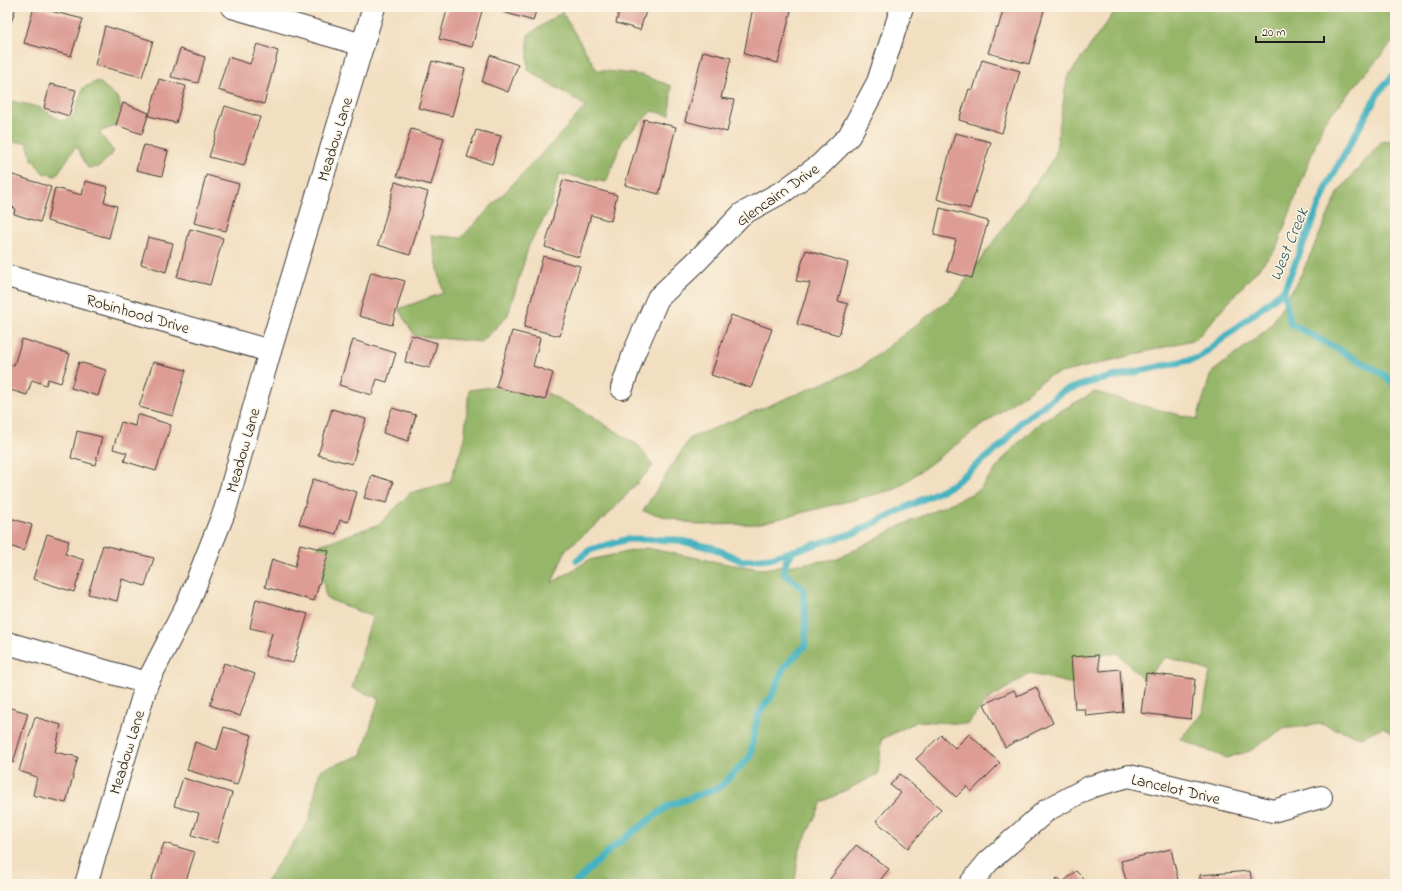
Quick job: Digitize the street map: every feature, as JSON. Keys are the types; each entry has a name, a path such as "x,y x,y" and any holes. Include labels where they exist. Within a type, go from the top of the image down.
{"street":[{"path":"232,7 363,45"},
{"name":"Meadow Lane","path":"86,884 147,684 189,602 225,510 270,350 374,7"},
{"name":"Glencairn Drive","path":"622,388 634,353 658,298 697,261 742,214 784,191 820,165 849,136 878,82 902,7"},
{"name":"Robinhood Drive","path":"7,276 270,350"},
{"path":"7,643 147,684"},
{"name":"Lancelot Drive","path":"970,884 988,862 1048,810 1090,787 1129,776 1273,811 1321,797"}],"green space":[{"path":"1118,7 1395,7 1395,39 1324,122 1276,249 1196,339 1049,376 896,489 758,524 698,525 643,511 690,438 860,368 955,295 1055,156 1067,78"},
{"path":"562,12 597,70 642,75 671,86 670,115 652,111 623,139 606,182 559,174 551,206 529,245 508,315 482,342 415,336 398,309 443,293 431,235 461,238 586,106 528,70 528,35"},
{"path":"98,81 119,99 123,123 99,132 114,152 99,167 88,168 76,146 56,176 43,173 32,159 27,142 12,142 7,137 7,100 39,107 62,121 74,115 83,88"},
{"path":"1383,140 1395,142 1395,736 1383,727 1361,737 1321,724 1282,729 1250,751 1226,758 1180,739 1203,713 1210,671 1166,657 1144,680 1117,653 1091,657 1073,684 1030,674 986,701 968,724 918,721 882,739 878,774 822,802 799,851 795,880 792,884 266,884 266,881 309,821 320,770 362,755 379,698 352,688 372,617 326,598 317,546 380,524 410,493 450,482 464,440 469,390 519,383 549,394 581,410 638,445 653,466 608,515 566,549 552,583 589,560 646,548 727,564 762,569 837,559 898,527 978,491 1010,451 1040,422 1095,392 1197,419 1211,373 1269,328 1302,273 1339,191"}],"building":[{"path":"7,7 16,7 7,35"},
{"path":"34,7 83,19 71,56 24,43"},
{"path":"448,7 483,7 472,47 439,39"},
{"path":"505,7 537,7 533,21 503,12"},
{"path":"620,7 633,7 646,11 640,30 616,23"},
{"path":"753,7 792,7 778,63 744,54"},
{"path":"1004,7 1045,7 1029,64 988,53 996,27 998,28"},
{"path":"105,26 153,41 142,77 95,65"},
{"path":"257,44 278,51 264,104 218,90 228,57 250,64"},
{"path":"180,49 205,57 198,83 171,77"},
{"path":"703,51 731,58 721,98 734,100 727,132 685,121"},
{"path":"490,55 518,65 508,92 482,82"},
{"path":"982,60 1020,71 1002,133 959,120 969,89 973,90"},
{"path":"432,61 465,69 452,116 418,108"},
{"path":"159,79 186,86 176,123 149,116"},
{"path":"50,84 76,90 69,116 44,108"},
{"path":"123,103 149,113 142,134 116,125"},
{"path":"225,106 260,117 244,166 209,157"},
{"path":"644,119 676,127 659,194 625,185"},
{"path":"411,129 444,138 431,185 397,176"},
{"path":"476,130 501,136 492,164 467,157"},
{"path":"955,133 991,142 970,209 937,199"},
{"path":"144,145 168,151 162,176 136,170"},
{"path":"7,173 51,187 40,222 14,214 15,208 7,206"},
{"path":"206,175 239,184 226,231 194,223"},
{"path":"563,180 617,195 611,221 591,215 579,257 545,247"},
{"path":"85,181 108,187 104,202 117,206 109,238 47,221 55,188 82,195"},
{"path":"395,182 428,192 410,255 378,245"},
{"path":"940,208 988,221 972,278 947,271 956,240 934,235"},
{"path":"190,229 223,238 210,285 177,277"},
{"path":"148,237 173,243 166,272 141,264"},
{"path":"806,250 848,263 838,301 848,304 839,335 797,324 810,283 796,281"},
{"path":"543,256 580,266 560,336 524,327"},
{"path":"371,272 405,281 392,325 359,316"},
{"path":"731,315 772,329 751,388 711,375"},
{"path":"512,331 540,338 533,366 553,373 545,400 496,387"},
{"path":"411,335 437,343 430,368 405,362"},
{"path":"22,339 70,354 61,383 48,379 46,385 32,380 27,395 7,389 7,365 14,365"},
{"path":"353,340 396,353 387,382 377,379 372,395 339,385"},
{"path":"79,362 106,370 98,396 71,388"},
{"path":"153,362 186,370 173,416 139,407"},
{"path":"392,408 416,415 408,441 383,433"},
{"path":"332,409 366,419 352,464 318,455"},
{"path":"137,414 171,425 156,471 124,461 127,453 113,449 121,422 135,426"},
{"path":"77,431 102,437 95,465 71,458"},
{"path":"372,475 393,482 387,503 364,498"},
{"path":"313,479 357,492 348,522 340,520 336,534 299,524"},
{"path":"7,517 32,525 24,551 7,545"},
{"path":"47,534 69,541 65,554 84,560 74,592 33,579"},
{"path":"300,544 329,551 314,601 265,587 272,559 295,567"},
{"path":"103,545 154,558 145,586 122,579 117,601 88,594"},
{"path":"256,599 308,614 293,663 265,656 272,633 250,628"},
{"path":"1098,655 1100,671 1120,669 1123,712 1086,716 1085,709 1075,709 1071,657"},
{"path":"224,663 255,674 240,716 210,705"},
{"path":"1146,673 1195,679 1191,719 1141,713"},
{"path":"1036,687 1053,723 1005,747 984,704 1014,690 1017,696"},
{"path":"7,707 28,713 13,763 7,761"},
{"path":"35,717 61,725 55,752 78,757 66,803 33,795 37,777 19,771"},
{"path":"224,727 252,735 237,785 187,770 195,742 217,750"},
{"path":"969,734 1000,763 971,792 967,786 956,797 916,759 941,735 955,748"},
{"path":"900,774 941,809 908,848 876,821 901,793 890,785"},
{"path":"183,778 232,793 217,843 192,835 199,813 174,806"},
{"path":"164,843 195,852 185,884 150,884"},
{"path":"856,845 889,869 877,884 826,884"},
{"path":"1171,849 1179,884 1127,884 1121,861"},
{"path":"1076,871 1089,884 1052,884 1058,878 1063,882"},
{"path":"1250,871 1252,884 1200,884 1200,875"}],"waterway":[{"name":"West Creek","path":"1395,74 1380,90 1330,180 1284,290 1290,323 1383,374 1395,385"},
{"path":"577,560 590,550 628,539 677,540 713,548 742,561 770,558 854,533 952,485 1003,444 1021,422 1063,391 1091,382 1198,358 1284,290"},
{"path":"574,884 612,848 668,806 720,787 750,757 758,715 773,694 784,667 805,646 806,627 803,589 784,573 785,563 793,551"}]}
